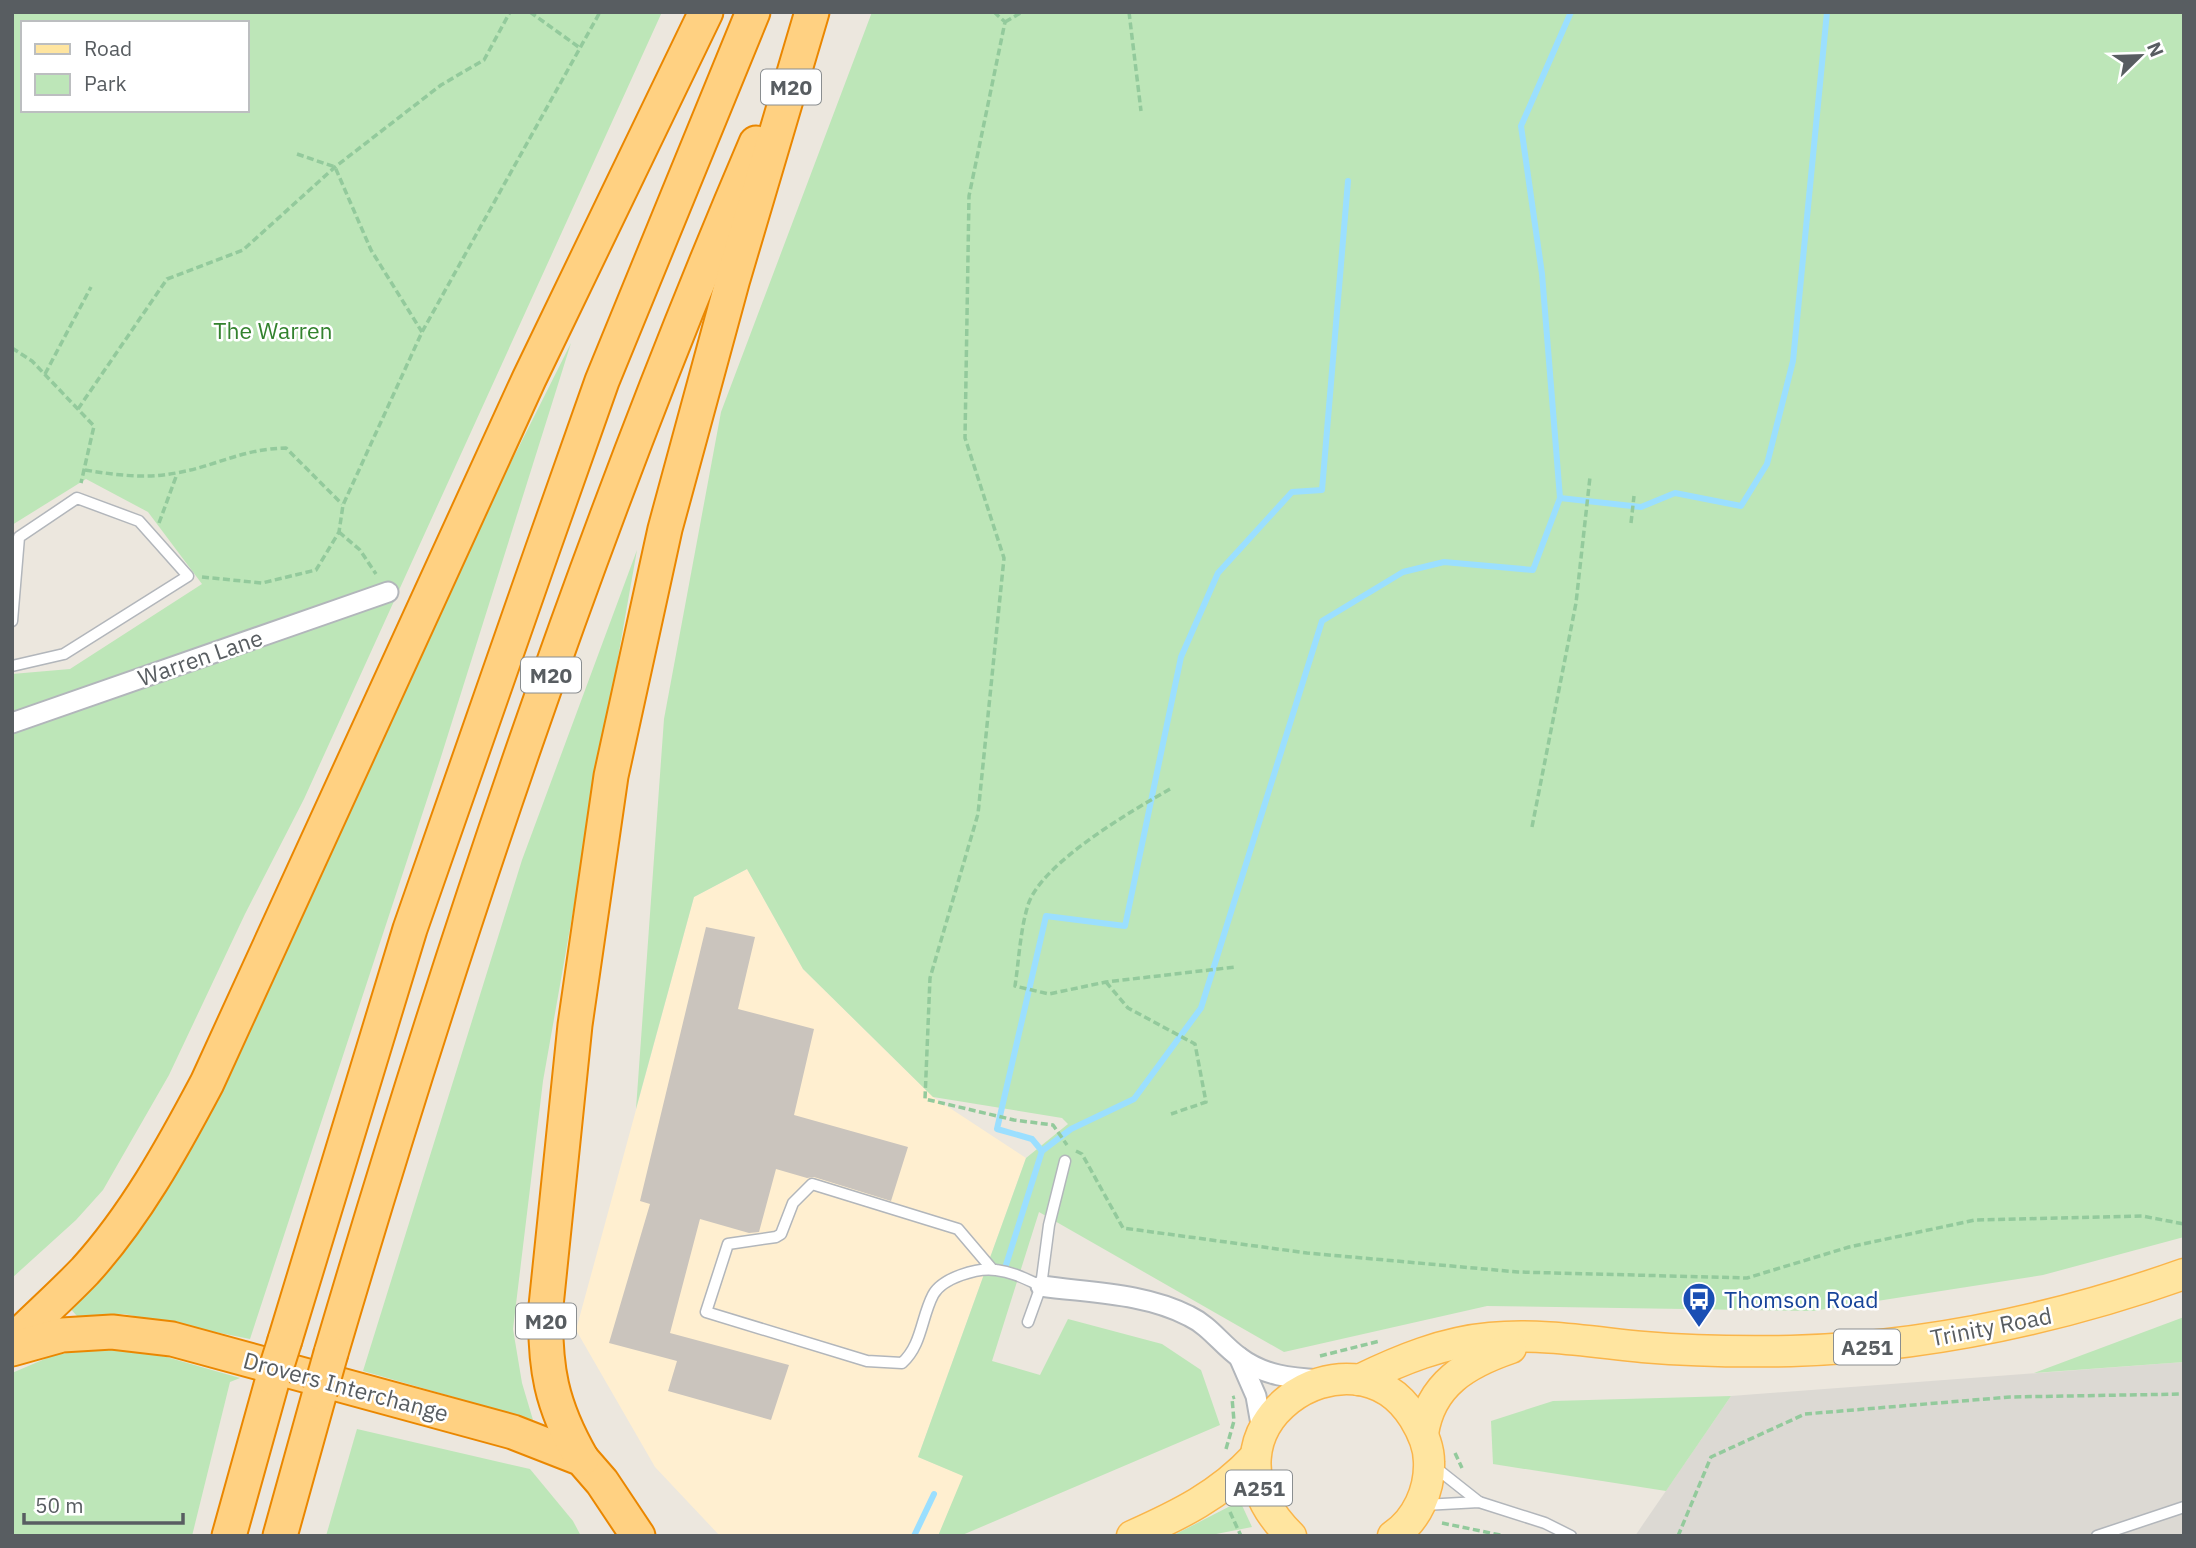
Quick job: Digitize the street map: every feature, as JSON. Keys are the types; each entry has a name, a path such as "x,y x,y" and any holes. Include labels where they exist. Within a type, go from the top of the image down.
{"highway":[{"path":"12,1342 85,1270 114,1236 146,1190 189,1117 529,379 706,12"},
{"name":"M20","path":"229,1536 273,1378 410,929 602,381 753,12"},
{"name":"M20","path":"280,1536 331,1353 456,941 686,308 812,12"},
{"name":"M20","path":"582,1459 562,1424 551,1395 545,1349 546,1306 575,1025 611,776 665,529 733,279 812,12"},
{"name":"Drovers Interchange","path":"12,1349 62,1335 112,1332 172,1339 513,1432 582,1459 602,1482 638,1536"}],"main road":[{"name":"Trinity Road","path":"1359,1380 1396,1362 1489,1338 1541,1337 1670,1349 1789,1351 1870,1347 1956,1335 2055,1315 2184,1274"},
{"name":"Trinity Road","path":"1397,1534 1431,1514 1427,1487 1426,1413 1436,1395 1484,1357 1541,1337"},
{"name":"Trinity Road","path":"1132,1536 1211,1497 1233,1480 1259,1444 1276,1409 1292,1394 1325,1380 1359,1380 1390,1392 1408,1409 1426,1448"},
{"name":"A251","path":"1259,1444 1259,1493 1271,1516 1291,1536"}],"street":[{"name":"Warren Lane","path":"12,723 388,592"},
{"path":"1041,1286 1160,1303 1191,1317 1216,1333 1239,1357 1279,1378 1325,1380"},
{"path":"1239,1357 1256,1396 1259,1444"}],"lane":[{"path":"12,621 19,537 77,498 139,521 188,576 64,654 12,666"},
{"path":"1028,1322 1041,1286 1049,1224 1065,1161"},
{"path":"992,1269 958,1229 812,1184 793,1203 781,1234 729,1244 706,1312 867,1361 902,1363 912,1354 934,1293 951,1278 992,1269 1018,1275 1041,1286"},
{"path":"1426,1448 1479,1502 1545,1523 1571,1536"},
{"path":"1431,1514 1479,1502"},
{"path":"2097,1536 2184,1507"}],"path":[{"path":"78,409 167,279 243,250 335,167 441,85 484,60 510,12"},
{"path":"530,12 580,48"},
{"path":"188,576 262,583 316,570 339,532 342,505 422,332 600,12"},
{"path":"994,12 1005,22"},
{"path":"1022,12 1005,22 969,196 965,438 1004,558 978,814 930,978 925,1099 1014,1120 1053,1125 1067,1145 1082,1154 1123,1228 1307,1253 1518,1272 1747,1278 1849,1247 1975,1220 2142,1216 2184,1224"},
{"path":"1129,12 1142,111"},
{"path":"297,154 335,167 371,250 422,332"},
{"path":"45,374 90,287"},
{"path":"12,348 45,374 94,426 77,498"},
{"path":"85,470 133,477 178,473 257,449 286,448 342,505"},
{"path":"154,538 178,473"},
{"path":"1532,827 1576,603 1588,515 1590,477"},
{"path":"1631,522 1634,496"},
{"path":"339,532 360,550 388,592"},
{"path":"1168,790 1079,848 1045,881 1029,903 1014,986 1043,993 1106,982 1235,967"},
{"path":"1106,982 1128,1008 1195,1044 1206,1102 1171,1114"},
{"path":"1678,1536 1711,1457 1805,1414 2010,1397 2184,1394"},
{"path":"1431,1514 1505,1536"}],"shaded area":[{"path":"747,869 803,969 933,1097 1026,1158 918,1457 964,1476 938,1536 720,1536 655,1467 576,1330 694,897"},
{"path":"2184,1362 2184,1536 1635,1536 1731,1396"}],"green space":[{"name":"The Warren","path":"12,12 662,12 304,799 245,914 169,1075 103,1190 76,1220 12,1278 12,674 70,669 202,584 148,512 86,479 12,525"},
{"path":"872,12 2184,12 2184,1237 2043,1275 1813,1311 1487,1306 1284,1352 1039,1212 992,1361 1040,1375 1068,1319 1162,1344 1201,1370 1220,1425 960,1536 938,1536 963,1476 918,1457 1026,1158 1068,1124 1062,1118 933,1097 803,969 747,869 694,897 636,1109 664,719 721,412"},
{"path":"571,343 440,760 250,1339 124,1314 77,1316 67,1305 148,1219 358,791 462,560"},
{"path":"637,550 543,1081 513,1329 522,1383 533,1420 363,1371 522,860"},
{"path":"2184,1317 2184,1362 2034,1373"},
{"path":"112,1346 142,1350 240,1378 230,1382 192,1536 12,1536 12,1373 54,1355"},
{"path":"1731,1396 1666,1491 1493,1464 1491,1421 1553,1401"},
{"path":"357,1429 530,1469 573,1521 581,1536 326,1536"},
{"path":"1240,1501 1252,1527 1206,1536 1172,1536"}],"building":[{"path":"706,927 755,937 738,1009 814,1029 794,1115 908,1147 891,1201 814,1177 807,1178 776,1169 759,1232 749,1233 700,1219 670,1333 789,1365 771,1420 668,1391 677,1361 609,1343 650,1204 640,1201"}],"waterway":[{"path":"1006,1265 1042,1151 1071,1129 1134,1099 1201,1008 1322,621 1403,572 1444,562 1533,570 1560,498 1542,274 1521,126 1571,12"},
{"path":"1560,498 1641,507 1675,493 1741,506 1767,464 1793,361 1827,12"},
{"path":"1042,1151 1032,1139 997,1129 1046,916 1125,926 1181,657 1218,573 1292,492 1322,490 1348,181"},
{"path":"914,1536 934,1494"}],"place":[{"name":"Thomson Road","path":"1699,1329"}]}
